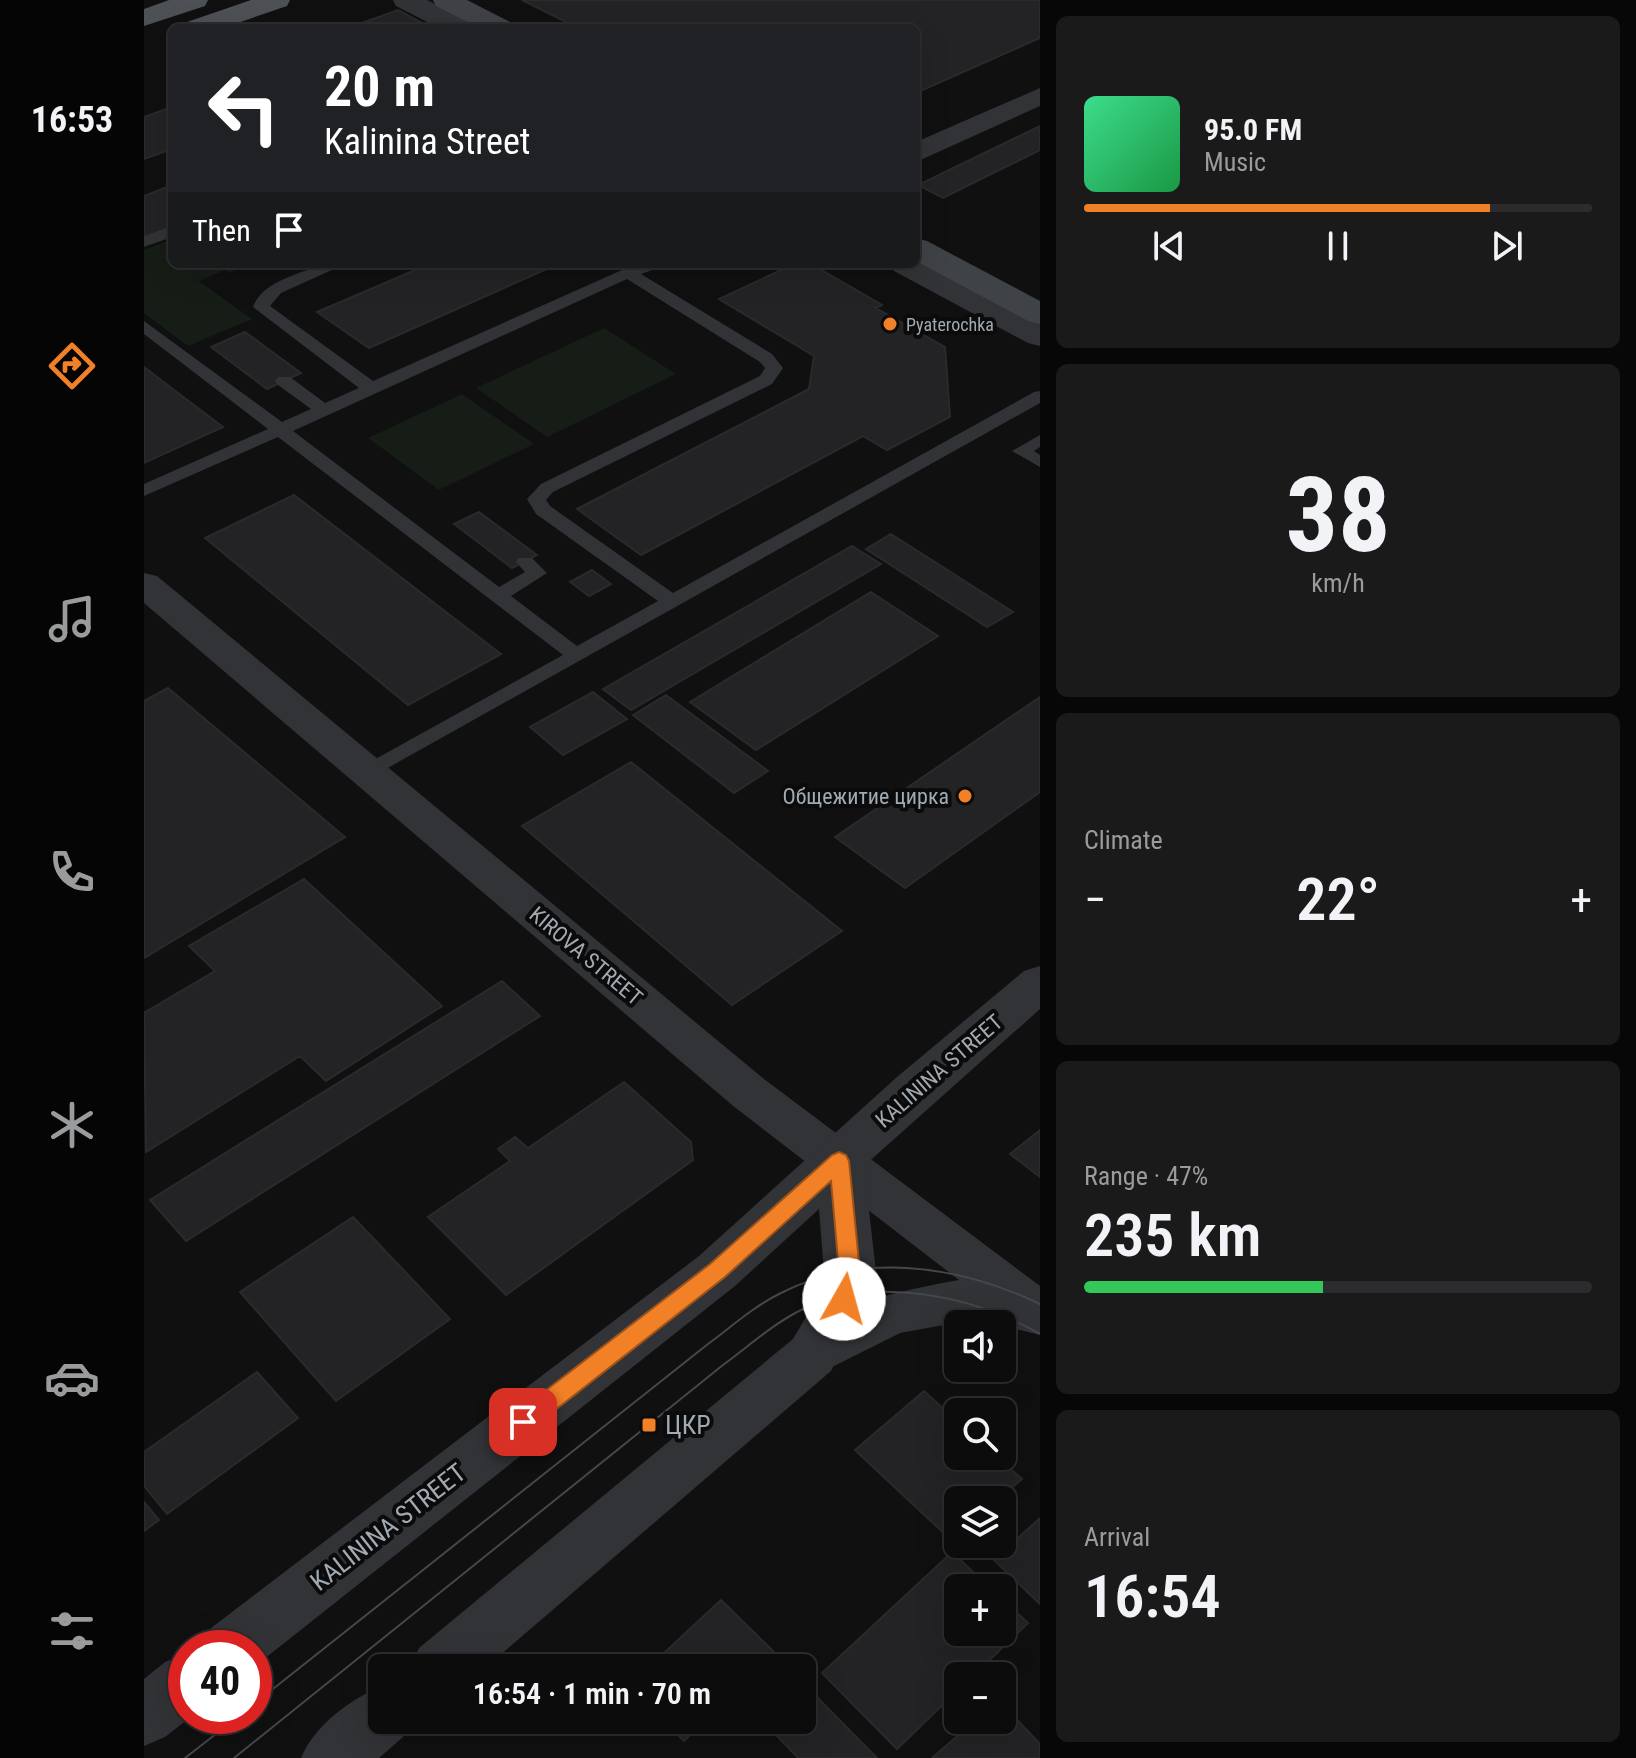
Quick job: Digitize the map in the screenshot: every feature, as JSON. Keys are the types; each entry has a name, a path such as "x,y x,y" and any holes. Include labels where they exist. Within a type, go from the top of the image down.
{"main road":[{"path":"144,18 195,0"},
{"path":"208,24 277,0"},
{"path":"446,0 492,24"},
{"path":"920,250 1040,314"}],"street":[{"path":"406,0 452,24"},
{"path":"920,151 1040,96"},
{"path":"912,268 1040,336"},
{"name":"KIROVA STREET","path":"144,584 748,1092 1040,1316"},
{"name":"KALININA STREET","path":"255,1630 717,1271 914,1090 1040,983"},
{"path":"812,1355 844,1299 850,1272 839,1161"},
{"path":"457,1654 812,1355 852,1331 894,1313 977,1298 1040,1316"},
{"path":"144,1716 168,1697"},
{"path":"332,1758 368,1728"}],"lane":[{"path":"144,242 168,233"},
{"path":"327,268 275,290 264,298 261,307 371,388"},
{"path":"144,491 628,273 646,268"},
{"path":"628,273 766,358 774,368 766,380 547,488 536,499 543,510 672,602"},
{"path":"144,326 576,655"},
{"path":"284,381 323,410"},
{"path":"368,772 1040,396"},
{"path":"1040,440 1021,451 1040,462"},
{"path":"498,596 537,573 525,562"}],"shaded area":[{"path":"168,241 168,268 242,268 229,273 225,270 199,281 252,319 188,346 144,313 144,250"},
{"path":"604,328 676,374 547,437 476,388"},
{"path":"462,394 534,444 439,490 368,438"}],"building":[{"path":"522,0 1040,0 1040,38 920,91 920,24 570,24"},
{"path":"398,10 424,24 359,24"},
{"path":"168,108 168,150 144,159 144,117"},
{"path":"1040,126 1040,150 943,198 920,184"},
{"path":"168,187 168,229 144,238 144,196"},
{"path":"420,268 549,268 369,348 317,312"},
{"path":"785,268 818,268 882,305 876,308 945,347 950,417 887,450 863,436 641,555 577,509 809,389 814,356 719,299"},
{"path":"245,332 301,373 267,389 211,347"},
{"path":"144,367 178,393 223,427 144,463"},
{"path":"294,495 501,654 408,705 205,538"},
{"path":"479,512 537,555 512,568 454,524"},
{"path":"891,534 1013,612 987,627 866,549"},
{"path":"852,546 881,564 631,710 603,689"},
{"path":"592,570 611,584 589,596 570,582"},
{"path":"871,592 938,636 756,750 690,702"},
{"path":"168,688 345,837 144,958 144,701"},
{"path":"593,692 627,719 563,755 530,727"},
{"path":"666,695 768,771 734,793 633,715"},
{"name":"Общежитие цирка","path":"1040,697 1040,792 905,888 835,837"},
{"path":"631,762 842,931 732,1005 522,826"},
{"path":"304,879 442,1006 326,1081 300,1056 146,1152 144,1013 215,971 189,946"},
{"path":"502,981 540,1016 186,1241 150,1200"},
{"path":"624,1082 691,1142 693,1160 506,1295 428,1217 510,1161 498,1149 515,1137 528,1148"},
{"path":"1040,1130 1040,1177 1010,1154"},
{"path":"353,1217 450,1319 336,1401 240,1292"},
{"path":"257,1372 298,1418 167,1514 144,1486 144,1452"},
{"path":"924,1391 944,1409 944,1470 1012,1470 1022,1479 1014,1486 944,1486 944,1533 855,1450"},
{"path":"144,1502 159,1520 144,1531"},
{"path":"1040,1518 1040,1604 1016,1581 1016,1574 1009,1574 994,1560 1016,1558 1016,1540"},
{"path":"946,1558 958,1558 975,1574 944,1574 944,1646 1004,1646 988,1662 944,1662 944,1704 897,1749 822,1673"},
{"path":"721,1600 774,1652 772,1654 663,1654"},
{"path":"1016,1612 1028,1623 1016,1635"},
{"path":"816,1696 877,1758 798,1758 775,1734 816,1734"},
{"path":"1016,1719 1040,1744 1040,1758 932,1758 960,1734 1016,1734"},
{"path":"677,1734 691,1734 684,1741"}],"tram line":[{"path":"272,1690 708,1344 779,1294 811,1280 843,1272 910,1268 976,1280 1040,1304"},
{"path":"234,1758 723,1365 803,1309 862,1293 924,1294 985,1309 1040,1334"},
{"path":"185,1758 216,1734"}],"place":[{"name":"Pyaterochka","path":"890,324"},
{"name":"Общежитие цирка","path":"965,796"},
{"name":"ЦКР","path":"649,1425"}],"route":[{"path":"523,1422 717,1271 839,1161 850,1272 844,1299"}]}
